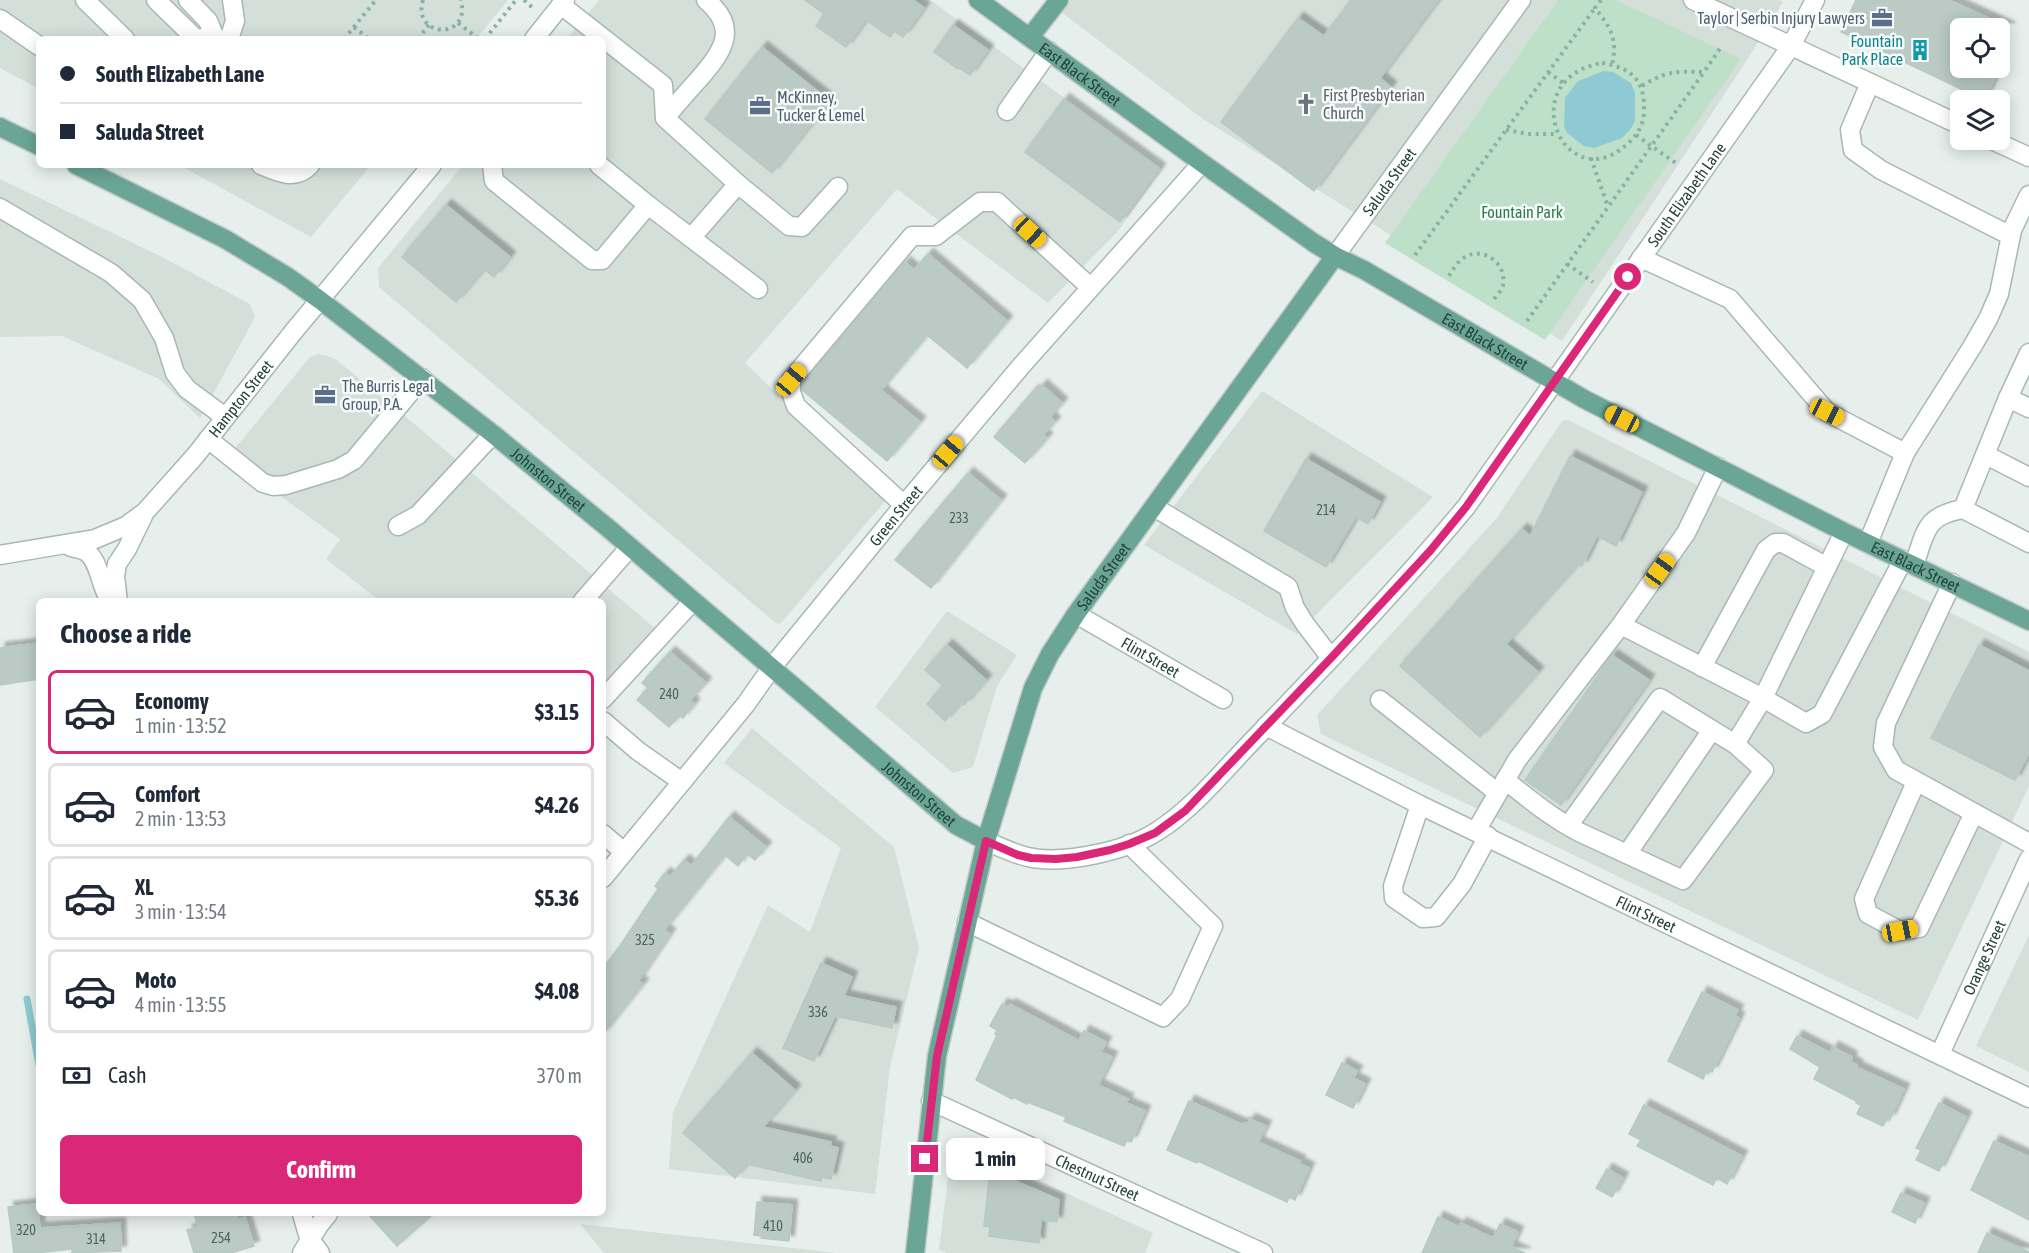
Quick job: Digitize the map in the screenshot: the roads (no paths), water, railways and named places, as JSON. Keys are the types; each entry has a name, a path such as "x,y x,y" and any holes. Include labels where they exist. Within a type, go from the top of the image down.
{"main road":[{"name":"East Black Street","path":"978,0 1202,163 1335,256 1364,270 1584,399 1844,532 2029,621"},
{"path":"1030,37 1059,0"},
{"path":"0,127 36,145"},
{"name":"Johnston Street","path":"82,168 225,239 288,277 320,300 493,434 630,547 956,825 986,841"},
{"name":"Saluda Street","path":"915,1253 937,1056 986,841 1033,688 1050,654 1076,614 1335,256"}],"street":[{"path":"85,0 122,36"},
{"path":"156,0 193,36"},
{"path":"188,0 219,36"},
{"path":"223,36 235,21 232,0"},
{"name":"Saluda Street","path":"1335,256 1521,0"},
{"path":"1694,0 1950,120"},
{"name":"South Elizabeth Lane","path":"986,841 1024,856 1056,859 1110,850 1129,844 1155,833 1185,811 1430,551 1466,507 1791,46 1815,0"},
{"path":"665,118 718,57 724,43 722,20 708,1"},
{"path":"536,36 563,2 604,36"},
{"path":"0,19 36,44"},
{"path":"606,38 663,85 665,118 738,184 789,226 802,227 838,187"},
{"path":"1007,111 1049,51"},
{"path":"1870,82 1850,130 1853,150 1881,170 2011,236"},
{"path":"2010,148 2029,157"},
{"name":"Green Street","path":"606,874 746,704 772,667 904,505 1090,287 1202,163"},
{"path":"269,168 289,176 308,168"},
{"name":"Hampton Street","path":"0,555 95,539 126,526 145,512 208,439 430,168"},
{"path":"492,168 494,181 592,260 602,260 648,205"},
{"path":"603,168 758,289"},
{"path":"691,238 738,184"},
{"path":"1868,543 1905,453 1988,319 1999,294 2011,236 2029,195"},
{"path":"904,505 796,406 790,392 791,380 912,236 936,236 980,202 998,202 1090,287"},
{"path":"0,208 111,273 142,300 164,338 175,373 187,389 225,417"},
{"path":"1641,258 1730,299 1827,412 1905,453"},
{"path":"1963,509 2008,398 2029,353"},
{"path":"208,439 263,483 273,486 286,485 338,469 354,460 422,378"},
{"path":"2008,398 2029,408"},
{"path":"398,526 418,515 493,434"},
{"path":"1986,455 2029,477"},
{"path":"1420,805 1393,886 1394,898 1423,918 1436,917 1462,884 1501,787 1517,760 1621,625 1686,533 1718,467"},
{"path":"1154,507 1288,587 1295,608 1331,658"},
{"path":"1621,625 1763,698 1806,723 1822,714 1928,526 1945,513 1963,509 2029,543"},
{"path":"118,598 117,564 145,512"},
{"path":"1735,744 1763,698 1844,532"},
{"path":"1702,667 1766,550 1775,543 1783,543 1827,567"},
{"path":"70,544 71,547 87,552 94,560 108,598"},
{"path":"585,598 630,547"},
{"path":"1952,583 1886,723 1883,747 1896,770 2029,843"},
{"path":"606,696 693,601"},
{"name":"Flint Street","path":"1076,614 1223,699"},
{"path":"1380,700 1501,787 1554,819 1568,826 1626,854 1683,880 1764,770 1735,744 1660,698 1568,826"},
{"path":"606,724 638,751 682,782"},
{"name":"Flint Street","path":"1266,726 1420,805 2029,1098"},
{"path":"1626,854 1712,730"},
{"path":"1916,782 1864,899 1868,914 1900,931 1919,928 1974,813"},
{"path":"606,837 624,852"},
{"path":"967,922 1163,1017 1180,999 1213,926 1129,844"},
{"name":"Orange Street","path":"1940,1054 2029,859"},
{"name":"Chestnut Street","path":"931,1101 1263,1253"},
{"path":"303,1216 311,1248"},
{"path":"311,1248 327,1216"}],"water":[{"path":"1604,71 1613,72 1631,83 1635,93 1635,121 1622,138 1594,148 1584,146 1567,133 1564,126 1565,98 1578,81"}],"waterway":[{"path":"27,999 36,1048"}],"place":[{"name":"Taylor | Serbin Injury Lawyers","path":"1882,18"},
{"name":"Fountain Park Place","path":"1920,50"},
{"name":"First Presbyterian Church","path":"1306,104"},
{"name":"McKinney, Tucker & Lemel","path":"760,106"},
{"name":"The Burris Legal Group, P.A.","path":"325,395"}],"park label":[{"name":"Fountain Park","path":"1522,212"}]}
